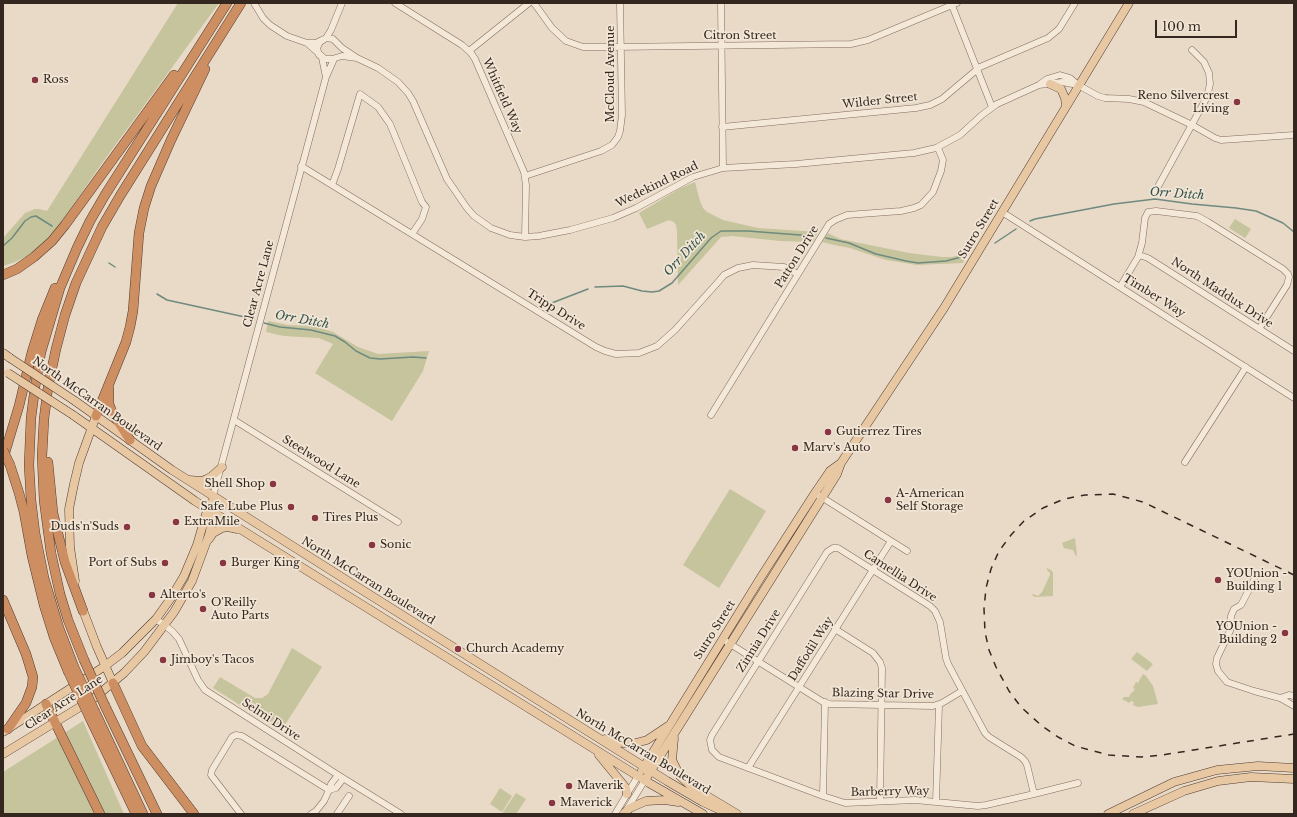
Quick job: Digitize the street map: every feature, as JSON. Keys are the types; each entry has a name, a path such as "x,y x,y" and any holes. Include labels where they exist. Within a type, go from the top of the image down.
{"highway":[{"path":"6,463 32,352 42,320 55,287 105,194 227,3"},
{"path":"157,814 84,660 60,594 51,553 46,520 42,456 44,419 48,387 56,349 65,315 81,271 120,196 239,6"},
{"path":"96,416 109,386 130,327 133,310 138,233 151,186 171,140 228,23"},
{"path":"3,275 17,269 34,257 56,236 171,79 207,33"},
{"path":"71,669 48,595 41,565 33,514 29,450 34,393 41,352 60,288 77,248"},
{"path":"109,386 109,399 112,412 130,440"},
{"path":"48,387 46,438 54,513 65,562 83,611"},
{"path":"3,450 6,463 19,493 32,556 44,605 54,637 92,714 136,814"},
{"path":"3,600 26,654 33,677 32,686 26,703 5,731"},
{"path":"113,683 142,746 194,814"},
{"path":"46,704 100,814"},
{"path":"92,714 143,814"}],"main road":[{"name":"Sutro Street","path":"642,778 690,710 819,495 830,471 840,462 944,308 1129,3"},
{"path":"1050,84 1061,89 1066,98 1066,106"},
{"name":"North McCarran Boulevard","path":"7,355 186,479 685,792 729,814"},
{"name":"North McCarran Boulevard","path":"6,371 92,429 162,479 243,531 591,747 703,814"},
{"path":"96,416 79,463 69,509 69,528 74,581 94,640 113,683"},
{"path":"186,479 202,481 212,476 222,467"},
{"name":"Sutro Street","path":"648,769 669,725 723,639 819,495"},
{"name":"Clear Acre Lane","path":"3,754 93,699 134,663 165,625 188,589 208,539 210,510 213,496"},
{"name":"Clear Acre Lane","path":"5,731 106,666 122,653 156,619 184,576 210,510"},
{"path":"208,539 213,533 222,528 228,527 243,531"},
{"path":"683,703 685,707 690,710"},
{"path":"588,732 616,742 632,744 647,740 669,725"},
{"path":"674,733 672,760 680,776 692,787 737,814"},
{"path":"591,747 606,762 624,785 627,794"},
{"path":"1108,814 1174,782 1217,770 1258,766 1294,768"},
{"path":"1133,814 1184,791 1218,782 1251,777 1294,779"},
{"path":"624,814 638,804 656,799 686,805"}],"street":[{"path":"254,3 263,18 277,31 287,36 307,43 316,43 330,38 337,42"},
{"path":"321,56 318,52 318,45 325,39 333,26 336,15 342,3"},
{"name":"Whitfield Way","path":"395,3 462,45 469,51 479,67 525,176 525,237"},
{"path":"469,51 529,3"},
{"name":"Citron Street","path":"534,3 552,28 566,41 583,47 856,44 953,4"},
{"name":"McCloud Avenue","path":"525,176 601,151 616,141 621,125 620,3"},
{"path":"721,3 723,168"},
{"name":"Wilder Street","path":"722,127 923,107 942,99 977,69 1048,38 1059,29 1075,3"},
{"path":"953,4 992,107"},
{"path":"307,43 321,56 329,60 334,58 339,52 333,26"},
{"name":"Wedekind Road","path":"337,42 358,58 378,68 393,78 408,93 418,110 447,179 474,216 496,230 510,235 525,237 570,230 614,218 636,208 693,177 723,168 796,164 914,153 938,148 960,135 992,107 1038,85 1046,79 1060,75 1070,78 1078,85 1098,96 1144,102 1221,140 1294,135"},
{"path":"1155,192 1207,97 1210,84 1209,73 1204,62 1192,50"},
{"name":"Clear Acre Lane","path":"321,56 326,77"},
{"name":"Wedekind Road","path":"334,58 342,56 358,58"},
{"name":"Clear Acre Lane","path":"213,496 222,467 301,166 326,77 334,58"},
{"name":"Wedekind Road","path":"1038,85 1062,82 1078,85"},
{"path":"332,185 360,94 378,107 390,124 422,202 426,207 422,219 412,234"},
{"name":"Patton Drive","path":"711,415 825,229 835,220 847,215 908,210 926,201 933,192 941,171 943,160 938,148"},
{"name":"Tripp Drive","path":"301,166 592,345 616,354 639,353 657,346 675,330 724,275 738,268 753,265 784,267 798,274"},
{"path":"1120,287 1139,255 1145,218 1148,212 1156,211 1202,218 1286,271 1289,277 1287,285 1260,329"},
{"name":"Timber Way","path":"1002,212 1294,398"},
{"name":"North Maddux Drive","path":"1139,255 1148,258 1294,351"},
{"path":"1185,462 1246,367"},
{"name":"Steelwood Lane","path":"234,420 398,522"},
{"path":"819,495 907,551"},
{"name":"Daffodil Way","path":"748,768 891,541"},
{"name":"Camellia Drive","path":"833,548 838,548 930,606 935,611 940,622 946,658 962,691 985,733 1024,761 1027,765 1034,794"},
{"name":"Zinnia Drive","path":"711,748 710,740 712,735 827,552 833,548"},
{"path":"1254,580 1241,605 1234,609 1231,616 1230,631 1217,658 1216,664 1218,671 1227,682 1280,698 1294,706"},
{"name":"Selmi Drive","path":"156,619 172,631 179,639 198,680 205,690 340,777 401,814"},
{"path":"835,629 873,653 880,662 883,674 880,801"},
{"name":"Blazing Star Drive","path":"723,639 825,702 835,704 933,706 939,705 962,691"},
{"path":"1280,698 1289,695 1294,696"},
{"path":"823,796 825,702"},
{"path":"936,802 939,705"},
{"path":"241,814 212,775 212,770 224,750 232,737 236,735 242,736 329,790 336,788 340,777"},
{"name":"Barberry Way","path":"711,748 719,757 845,803 915,800 978,806 1078,783"},
{"name":"Sutro Street","path":"615,814 627,794 642,778"},
{"name":"Sutro Street","path":"624,814 642,778"},
{"path":"316,813 329,790"},
{"path":"337,814 349,796"}],"green space":[{"path":"178,3 219,3 100,166 56,230 31,254 3,266 3,238 25,213 35,209 47,211"},
{"path":"695,182 703,208 707,212 723,220 758,228 818,232 813,242 780,241 732,236 721,237 678,285 676,225 674,222 669,220 647,229 639,213 679,189"},
{"path":"1235,219 1251,229 1245,238 1229,228"},
{"path":"828,233 840,239 909,253 952,257 969,253 963,263 917,265 886,260 850,248 822,242"},
{"path":"268,321 288,325 322,328 333,332 358,347 378,354 429,351 423,371 392,421 315,373 333,344 319,338 284,336 266,332"},
{"path":"730,489 766,511 719,588 683,565"},
{"path":"1075,538 1076,556 1073,550 1064,548 1062,543"},
{"path":"1047,568 1053,573 1053,596 1035,597 1032,595 1038,596 1042,592 1050,575"},
{"path":"292,648 322,667 281,731 213,688 220,677 255,698 262,698 268,694"},
{"path":"1137,652 1153,664 1147,671 1131,659"},
{"path":"1143,674 1153,686 1158,704 1138,707 1133,705 1134,702 1131,701 1129,703 1122,699 1124,697 1129,697 1135,689 1133,688 1136,682 1138,683"},
{"path":"83,721 124,814 3,814 3,772"},
{"path":"500,788 512,796 502,812 490,804"},
{"path":"516,793 526,799 516,814 505,814 503,812"}],"waterway":[{"name":"Orr Ditch","path":"1030,221 1114,204 1155,199 1256,211 1283,223 1294,232"},
{"name":"Orr Ditch","path":"3,246 12,238 25,221 31,217 36,216 52,226"},
{"name":"Orr Ditch","path":"995,243 1016,229"},
{"name":"Orr Ditch","path":"595,287 623,286 642,291 659,291 672,283 711,238 721,231 748,231 813,236"},
{"name":"Orr Ditch","path":"826,238 849,243 876,254 918,263 946,261 965,256"},
{"name":"Orr Ditch","path":"109,263 115,267"},
{"name":"Orr Ditch","path":"544,306 588,289"},
{"name":"Orr Ditch","path":"157,294 167,300 254,319"},
{"name":"Orr Ditch","path":"264,323 280,327 311,330 335,336 356,351 370,358 426,358"}],"railway":[{"path":"1294,575 1143,502 1113,494 1085,495 1064,499 1043,508 1024,521 1011,535 999,551 991,569 986,588 984,609 985,632 989,650 1009,691 1021,707 1042,726 1075,746 1109,755 1141,757 1294,734"}],"place":[{"name":"Ross","path":"35,80"},
{"name":"Reno Silvercrest Living","path":"1237,102"},
{"name":"Gutierrez Tires","path":"828,432"},
{"name":"Marv's Auto","path":"795,448"},
{"name":"Shell Shop","path":"273,484"},
{"name":"A-American Self Storage","path":"888,500"},
{"name":"Safe Lube Plus","path":"291,507"},
{"name":"Tires Plus","path":"315,518"},
{"name":"ExtraMile","path":"176,522"},
{"name":"Duds'n'Suds","path":"127,527"},
{"name":"Sonic","path":"372,545"},
{"name":"Port of Subs","path":"165,563"},
{"name":"Burger King","path":"223,563"},
{"name":"YOUnion - Building 1","path":"1218,580"},
{"name":"Alterto's","path":"152,595"},
{"name":"O'Reilly Auto Parts","path":"203,609"},
{"name":"YOUnion - Building 2","path":"1285,633"},
{"name":"Church Academy","path":"458,649"},
{"name":"Jimboy's Tacos","path":"163,660"},
{"name":"Maverik","path":"569,786"},
{"name":"Maverick","path":"552,803"}]}
